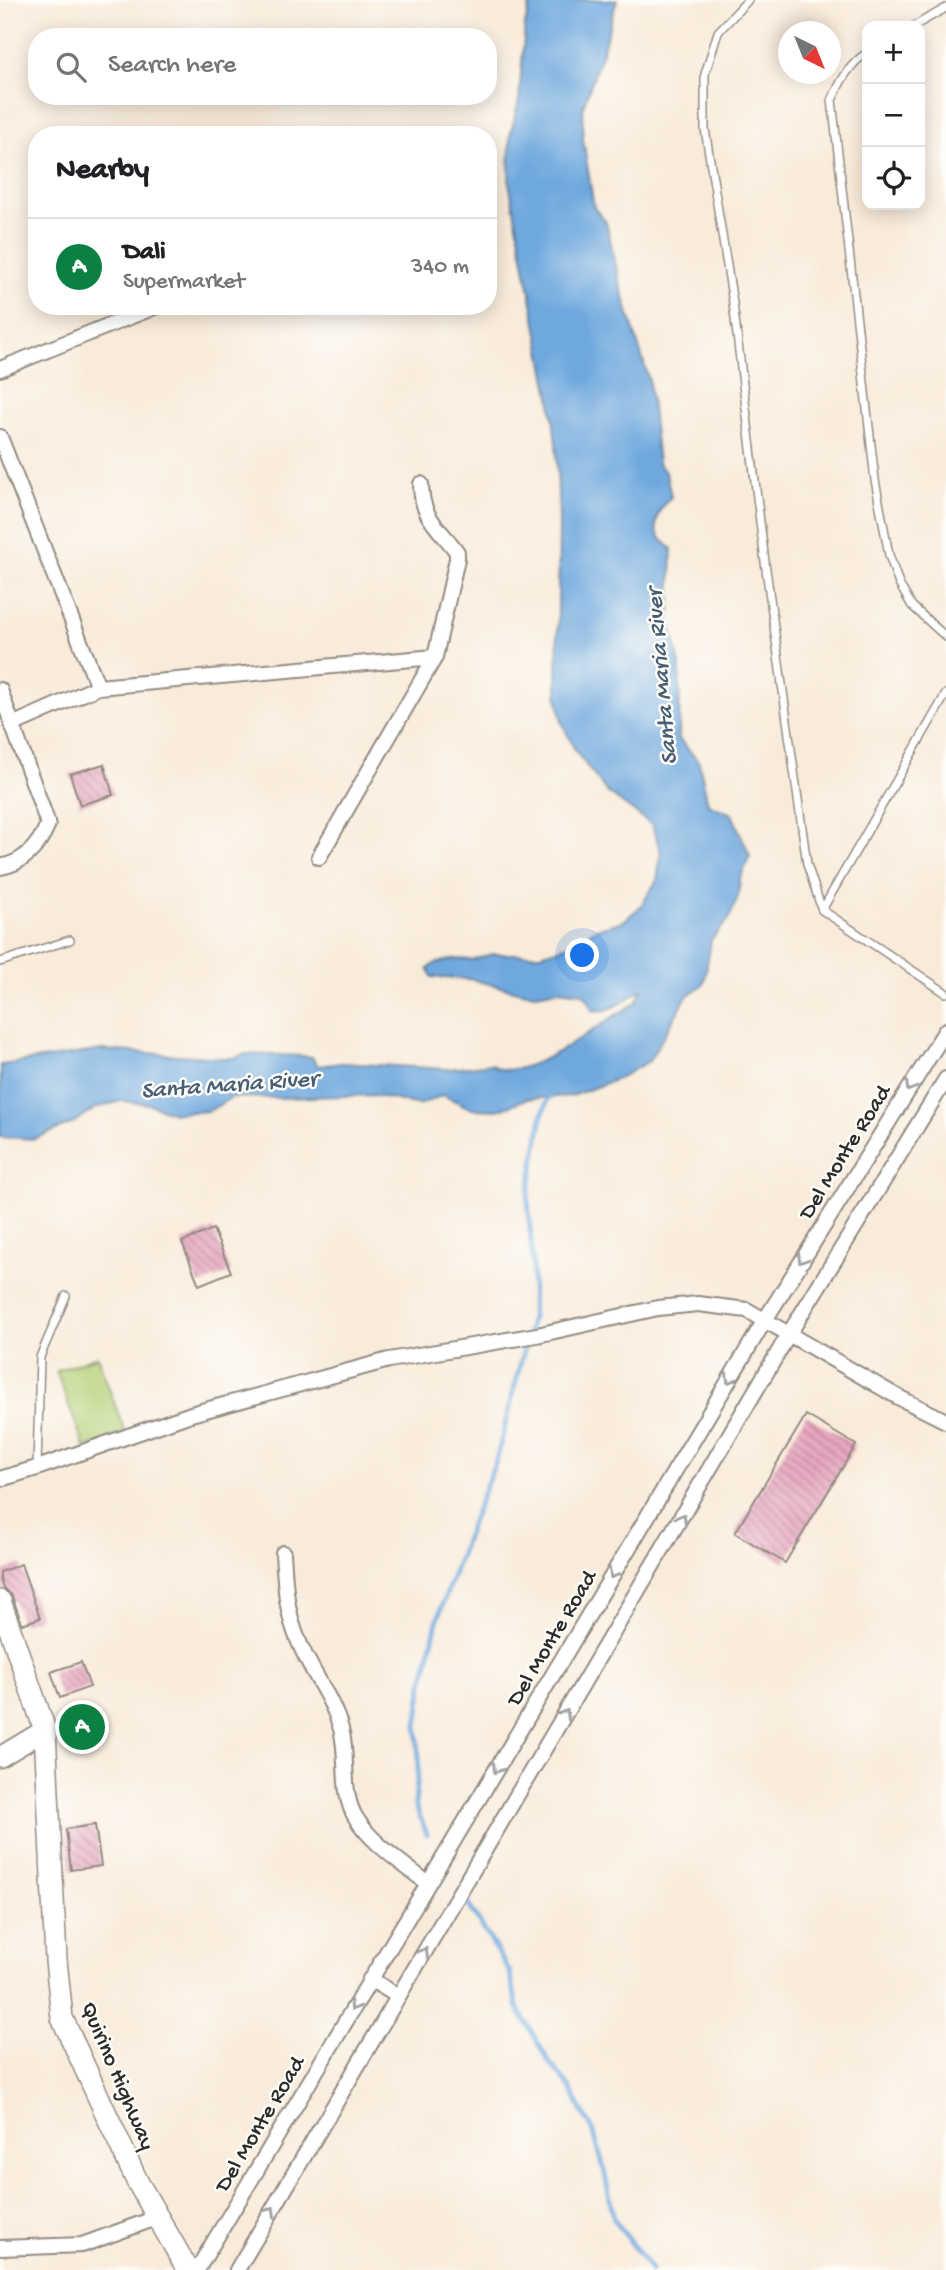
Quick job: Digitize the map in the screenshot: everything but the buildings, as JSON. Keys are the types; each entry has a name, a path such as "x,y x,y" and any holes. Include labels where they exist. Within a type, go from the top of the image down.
{"main road":[{"name":"Quirino Highway","path":"0,1601 45,1730 56,1960 62,2018 137,2181 188,2270"}],"street":[{"path":"0,369 135,315"},
{"path":"0,437 98,687"},
{"path":"319,857 435,657 457,552 430,520 421,500 421,484"},
{"path":"12,725 98,687 435,657"},
{"path":"0,690 48,824 42,840 24,858 0,867"},
{"name":"Del Monte Road","path":"197,2270 765,1320 946,1030"},
{"path":"237,2270 789,1334 946,1079"},
{"path":"0,1479 191,1414 389,1360 537,1335 658,1308 698,1304 738,1308 765,1320 898,1397 946,1421"},
{"path":"284,1553 287,1605 299,1643 326,1690 341,1726 346,1746 350,1805 355,1818 367,1833 427,1883"},
{"path":"0,1757 45,1730"},
{"path":"370,1979 398,1996"},
{"path":"0,2248 82,2245 159,2217"}],"lane":[{"path":"748,0 718,32 705,74 705,129 733,303 765,562 807,864 822,910 946,993"},
{"path":"923,21 946,8"},
{"path":"862,56 842,79 832,100 875,480 889,555 899,584 912,606 946,637"},
{"path":"822,910 946,694"},
{"path":"0,962 70,940"},
{"path":"37,1468 40,1357 66,1296"}],"green space":[{"path":"97,1356 125,1432 85,1448 56,1371"}],"water":[{"name":"Santa Maria River","path":"531,0 617,0 583,107 583,139 594,208 606,222 621,288 649,380 658,463 666,473 671,497 660,510 656,524 660,537 672,548 670,619 680,665 679,739 699,762 708,804 732,814 750,856 740,879 738,896 729,919 711,940 704,984 687,996 649,1061 617,1079 572,1096 526,1099 498,1110 472,1109 443,1095 419,1105 374,1095 232,1097 209,1111 174,1113 149,1104 121,1101 96,1108 71,1124 34,1139 0,1137 1,1065 102,1050 224,1058 245,1054 304,1056 312,1057 318,1066 341,1063 449,1069 491,1064 505,1070 522,1068 564,1049 635,1004 643,988 613,1007 599,1011 592,1010 588,999 582,993 558,990 536,994 522,992 469,979 432,977 428,969 436,963 456,959 473,960 492,954 541,954 572,944 596,929 624,921 641,906 657,880 661,853 652,825 607,792 576,752 562,723 557,694 559,518 556,443 551,402 509,183 510,136 519,100 525,25"}],"waterway":[{"path":"427,1834 415,1805 419,1760 417,1726 423,1683 437,1621 497,1458 532,1317 533,1267 528,1198 542,1116 550,1093"},
{"path":"468,1904 510,1972 517,2006 549,2062 568,2085 593,2130 614,2219 651,2270"}],"place":[{"name":"Dali","path":"82,1727"}]}
